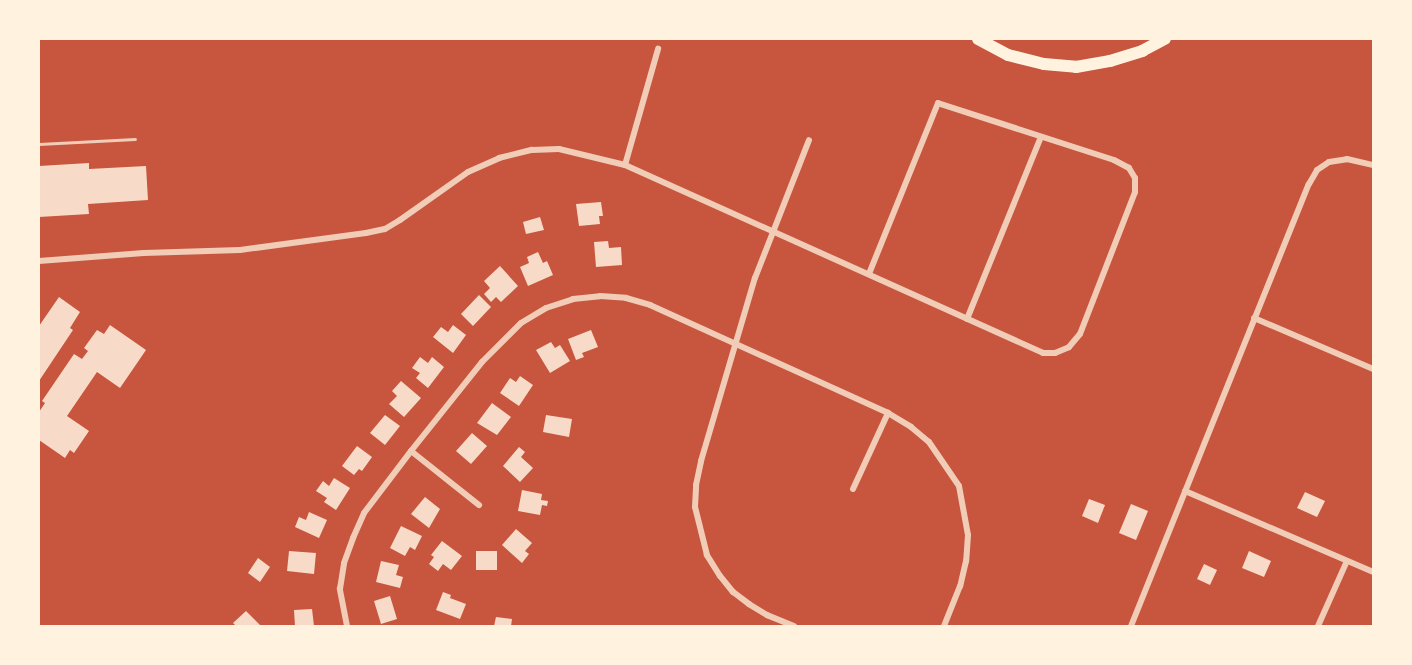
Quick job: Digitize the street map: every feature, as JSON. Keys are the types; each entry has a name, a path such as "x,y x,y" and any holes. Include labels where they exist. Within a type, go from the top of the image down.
{"highway":[{"path":"978,39 1008,55 1044,64 1076,67 1110,61 1142,51 1165,39"}],"street":[{"path":"625,165 658,49"},
{"path":"39,261 144,253 240,250 385,229 468,172 499,158 532,150 559,149 625,165 1043,353 1056,353 1069,347 1080,334 1135,192 1135,178 1129,168 1114,160 938,103 869,274"},
{"path":"968,319 1041,137"},
{"path":"794,626 767,615 733,592 707,555 699,531 695,507 696,485 735,346 772,230 809,140"},
{"path":"1131,626 1309,183 1317,171 1329,162 1347,159 1373,165"},
{"path":"347,626 340,589 344,563 353,538 364,513 411,451 499,342 521,323 546,308 573,299 600,296 650,305 735,346 888,413 911,427 929,442 944,461 961,494 968,535 966,561 960,586 944,626"},
{"path":"1254,318 1373,369"},
{"path":"853,489 888,413"},
{"path":"411,451 479,505"},
{"path":"1185,491 1373,572"},
{"path":"1318,626 1347,561"}],"lane":[{"path":"39,144 135,139"}],"building":[{"path":"89,163 89,169 146,166 148,200 88,204 89,214 39,217 39,166"},
{"path":"601,202 603,216 599,216 600,224 579,226 576,204"},
{"path":"540,217 544,230 526,234 523,222"},
{"path":"608,241 609,248 621,247 622,265 596,267 594,242"},
{"path":"538,252 543,263 547,261 553,275 528,286 520,267 529,263 527,257"},
{"path":"500,266 518,286 501,302 496,297 491,302 484,294 490,288 484,281"},
{"path":"479,295 491,307 473,326 461,314"},
{"path":"59,297 80,312 70,328 73,330 39,381 39,326"},
{"path":"110,325 146,350 120,388 97,372 67,416 89,431 74,453 70,450 65,458 39,440 39,412 45,403 42,401 74,354 82,359 88,351 84,348 97,330 104,334"},
{"path":"453,325 466,335 453,353 433,337 441,327 448,332"},
{"path":"591,330 598,347 582,353 584,357 576,360 568,339"},
{"path":"551,342 555,348 560,345 570,361 550,373 536,350"},
{"path":"420,357 428,363 432,357 444,367 428,388 416,378 420,373 412,368"},
{"path":"520,376 533,385 519,406 500,393 510,378 516,382"},
{"path":"401,381 421,398 404,417 389,404 397,396 392,391"},
{"path":"492,403 511,417 497,435 477,423"},
{"path":"385,415 400,426 385,445 370,433"},
{"path":"546,415 572,419 569,437 543,432"},
{"path":"472,433 487,446 471,464 456,451"},
{"path":"357,446 372,457 362,471 359,469 354,475 342,466"},
{"path":"519,447 525,452 521,457 533,468 520,482 503,466"},
{"path":"334,478 350,488 336,510 324,502 327,498 316,491 323,481 329,486"},
{"path":"522,490 542,494 541,500 548,501 547,506 542,505 540,515 518,511"},
{"path":"1305,492 1325,501 1317,517 1297,508"},
{"path":"425,497 440,509 429,528 411,514"},
{"path":"1089,499 1105,505 1098,523 1082,516"},
{"path":"1131,504 1148,511 1136,540 1119,533"},
{"path":"309,512 327,520 319,538 295,527 299,517 306,520"},
{"path":"401,526 422,536 415,550 410,547 405,556 390,548"},
{"path":"516,529 532,543 525,551 529,554 522,563 502,545"},
{"path":"442,541 462,556 451,570 443,564 438,571 429,564 434,557 431,555"},
{"path":"289,551 316,553 314,574 287,571"},
{"path":"476,551 497,551 497,570 476,570"},
{"path":"1249,551 1271,561 1264,577 1242,568"},
{"path":"258,558 270,567 260,582 248,573"},
{"path":"381,561 399,565 396,575 403,577 400,588 376,582"},
{"path":"1204,564 1217,570 1210,585 1197,579"},
{"path":"443,592 451,595 450,598 466,604 460,619 436,610"},
{"path":"390,596 397,619 381,624 374,601"},
{"path":"312,609 314,626 295,626 294,610"},
{"path":"246,611 261,626 236,626 233,623"},
{"path":"496,617 512,619 511,626 494,626"}]}
